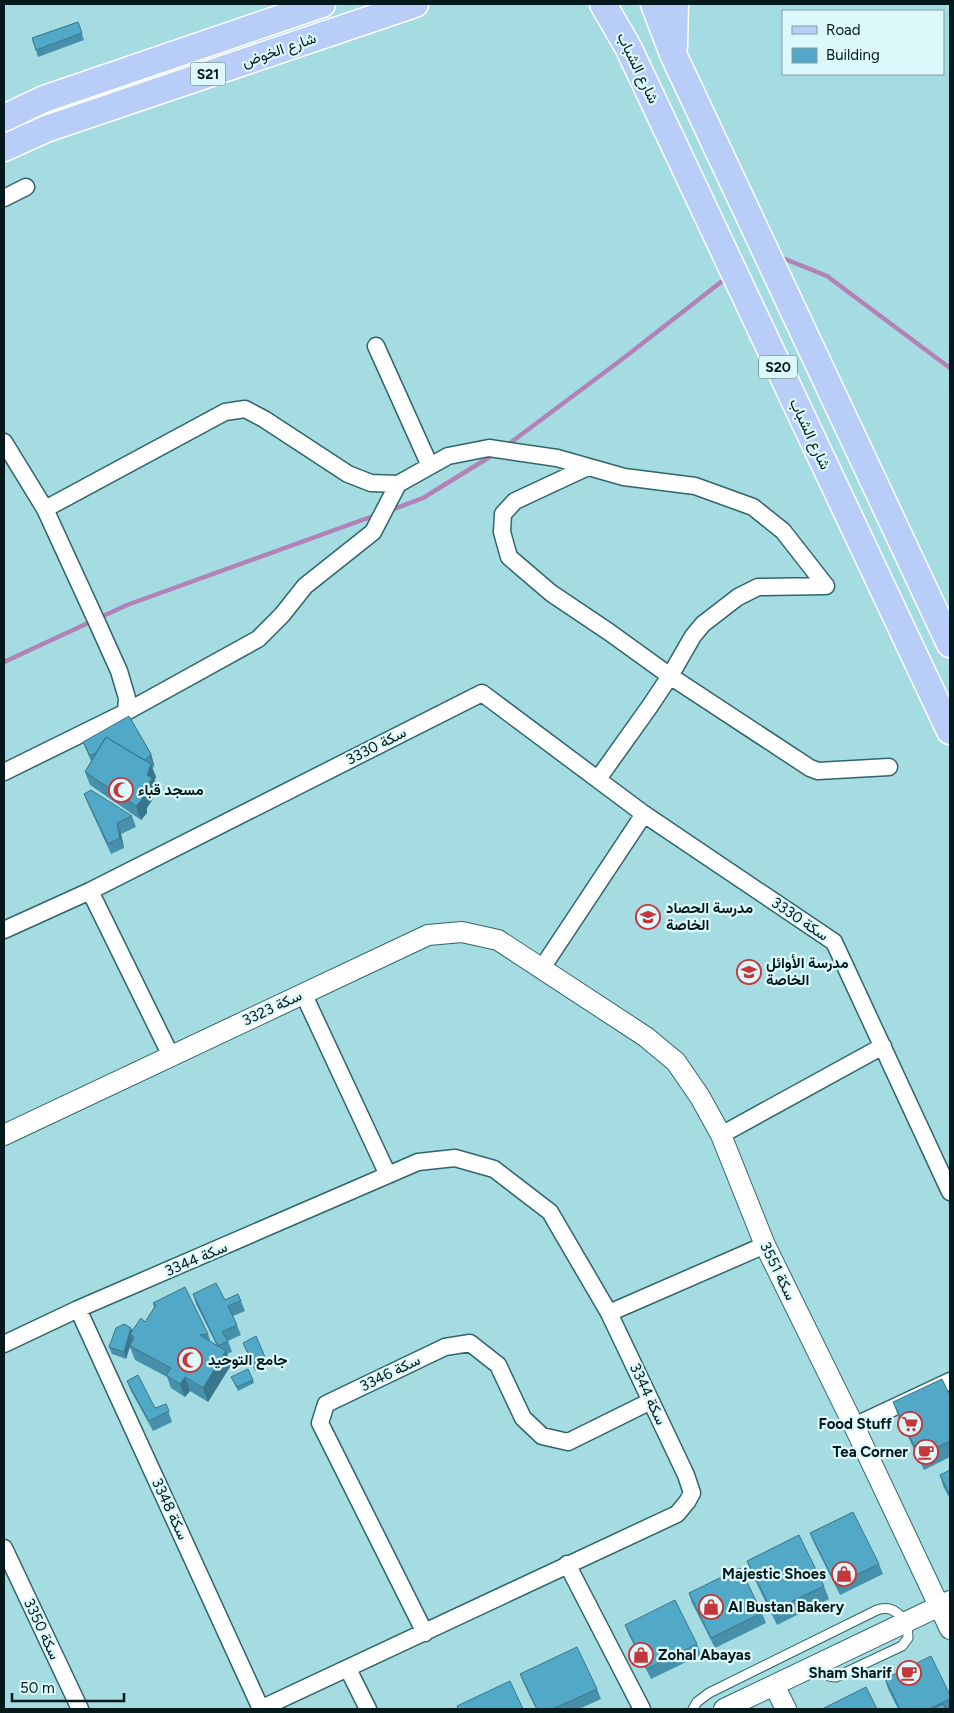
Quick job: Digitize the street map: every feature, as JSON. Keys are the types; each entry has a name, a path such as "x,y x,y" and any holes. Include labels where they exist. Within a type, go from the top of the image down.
{"main road":[{"name":"شارع الخوض","path":"4,118 44,99 260,14 322,4"},
{"name":"شارع الخوض","path":"4,148 46,129 415,4"},
{"name":"شارع الشباب","path":"603,4 628,47 950,731"},
{"name":"S20","path":"654,4 673,54 950,644"},
{"path":"673,54 676,4"}],"street":[{"path":"4,198 26,187"},
{"path":"376,346 430,466"},
{"path":"45,509 226,412 245,409 264,419 348,474 371,483 398,484 448,456 489,448 556,458 624,477 695,486 753,507 783,531 826,586 758,587 738,597 703,624 693,636 670,676 598,779"},
{"path":"4,442 45,509 119,671 127,698 126,712"},
{"path":"588,467 515,501 503,514 502,532 509,557 551,594 609,632 670,676 810,768 818,771 889,767"},
{"path":"4,772 126,712 258,639 282,615 305,586 373,532 398,484"},
{"name":"سكة 3330","path":"4,930 90,891 482,693 644,814 834,942 950,1192"},
{"path":"542,968 644,814"},
{"path":"90,891 171,1056"},
{"name":"سكة 3323","path":"4,1134 428,935 462,932 498,940 542,968"},
{"name":"سكة 3551","path":"542,968 646,1037 676,1062 700,1097 721,1134 765,1245 854,1426 945,1603 950,1629"},
{"path":"303,993 388,1176"},
{"path":"721,1134 883,1046"},
{"name":"سكة 3344","path":"4,1344 78,1309 418,1162 456,1158 494,1169 550,1212 610,1313 686,1475 692,1493 688,1502 677,1514 567,1564"},
{"path":"610,1313 765,1245"},
{"name":"سكة 3348","path":"78,1309 261,1709"},
{"name":"سكة 3346","path":"425,1633 320,1423 326,1404 445,1347 470,1343 498,1365 523,1418 542,1436 568,1442 651,1401"},
{"path":"854,1426 950,1381"},
{"name":"سكة 3350","path":"4,1548 80,1709"},
{"path":"261,1709 425,1633 567,1564 642,1709"},
{"path":"724,1709 745,1704 774,1685 813,1668 945,1603"},
{"path":"348,1668 368,1709"},
{"path":"774,1685 786,1709"}],"lane":[{"path":"693,1709 697,1702 709,1694 877,1610 888,1608 893,1610 907,1622"}],"building":[{"path":"78,22 82,33 36,50 32,38"},
{"path":"129,716 151,754 150,756 144,760 106,737 96,753 90,756 83,742"},
{"path":"106,737 151,764 147,775 152,778 142,794 142,800 136,806 85,772"},
{"path":"153,780 159,784 156,788"},
{"path":"91,790 132,816 117,823 120,838 108,844 84,794"},
{"path":"216,1283 225,1300 238,1294 241,1301 228,1306 237,1325 222,1332 228,1341 218,1346 193,1294"},
{"path":"185,1287 208,1334 200,1335 226,1351 203,1388 185,1377 180,1384 166,1375 171,1368 130,1346 134,1337 130,1334 141,1318 145,1322 156,1305 153,1303"},
{"path":"124,1324 131,1328 124,1352 109,1347 116,1328"},
{"path":"256,1336 265,1357 253,1364 243,1343"},
{"path":"248,1369 253,1380 237,1387 231,1377"},
{"path":"138,1375 155,1408 166,1404 169,1411 149,1421 127,1381"},
{"path":"942,1379 950,1396 950,1441 919,1456 893,1402"},
{"path":"950,1470 950,1496 940,1475"},
{"path":"853,1512 879,1564 836,1585 810,1533"},
{"path":"799,1535 824,1586 772,1611 747,1561"},
{"path":"740,1568 762,1613 711,1638 689,1593"},
{"path":"675,1600 697,1644 647,1669 625,1625"},
{"path":"577,1647 597,1689 553,1709 537,1709 520,1674"},
{"path":"931,1656 950,1695 950,1699 929,1709 900,1709 885,1679"},
{"path":"510,1681 523,1709 458,1709 457,1706"},
{"path":"866,1687 877,1709 824,1708"},
{"path":"943,1704 946,1709 933,1709"}],"waterway":[{"path":"780,257 827,276 950,368"},
{"path":"506,446 721,282"},
{"path":"391,510 423,498 496,453"},
{"path":"4,662 127,605 376,515"}],"place":[{"name":"مسجد قباء","path":"121,790"},
{"name":"مدرسة الحصاد الخاصة","path":"648,917"},
{"name":"مدرسة الأوائل الخاصة","path":"749,972"},
{"name":"جامع التوحيد","path":"190,1360"},
{"name":"Food Stuff","path":"910,1424"},
{"name":"Tea Corner","path":"926,1452"},
{"name":"Majestic Shoes","path":"844,1574"},
{"name":"Al Bustan Bakery","path":"711,1607"},
{"name":"Zohal Abayas","path":"641,1655"},
{"name":"Sham Sharif","path":"909,1673"}]}
